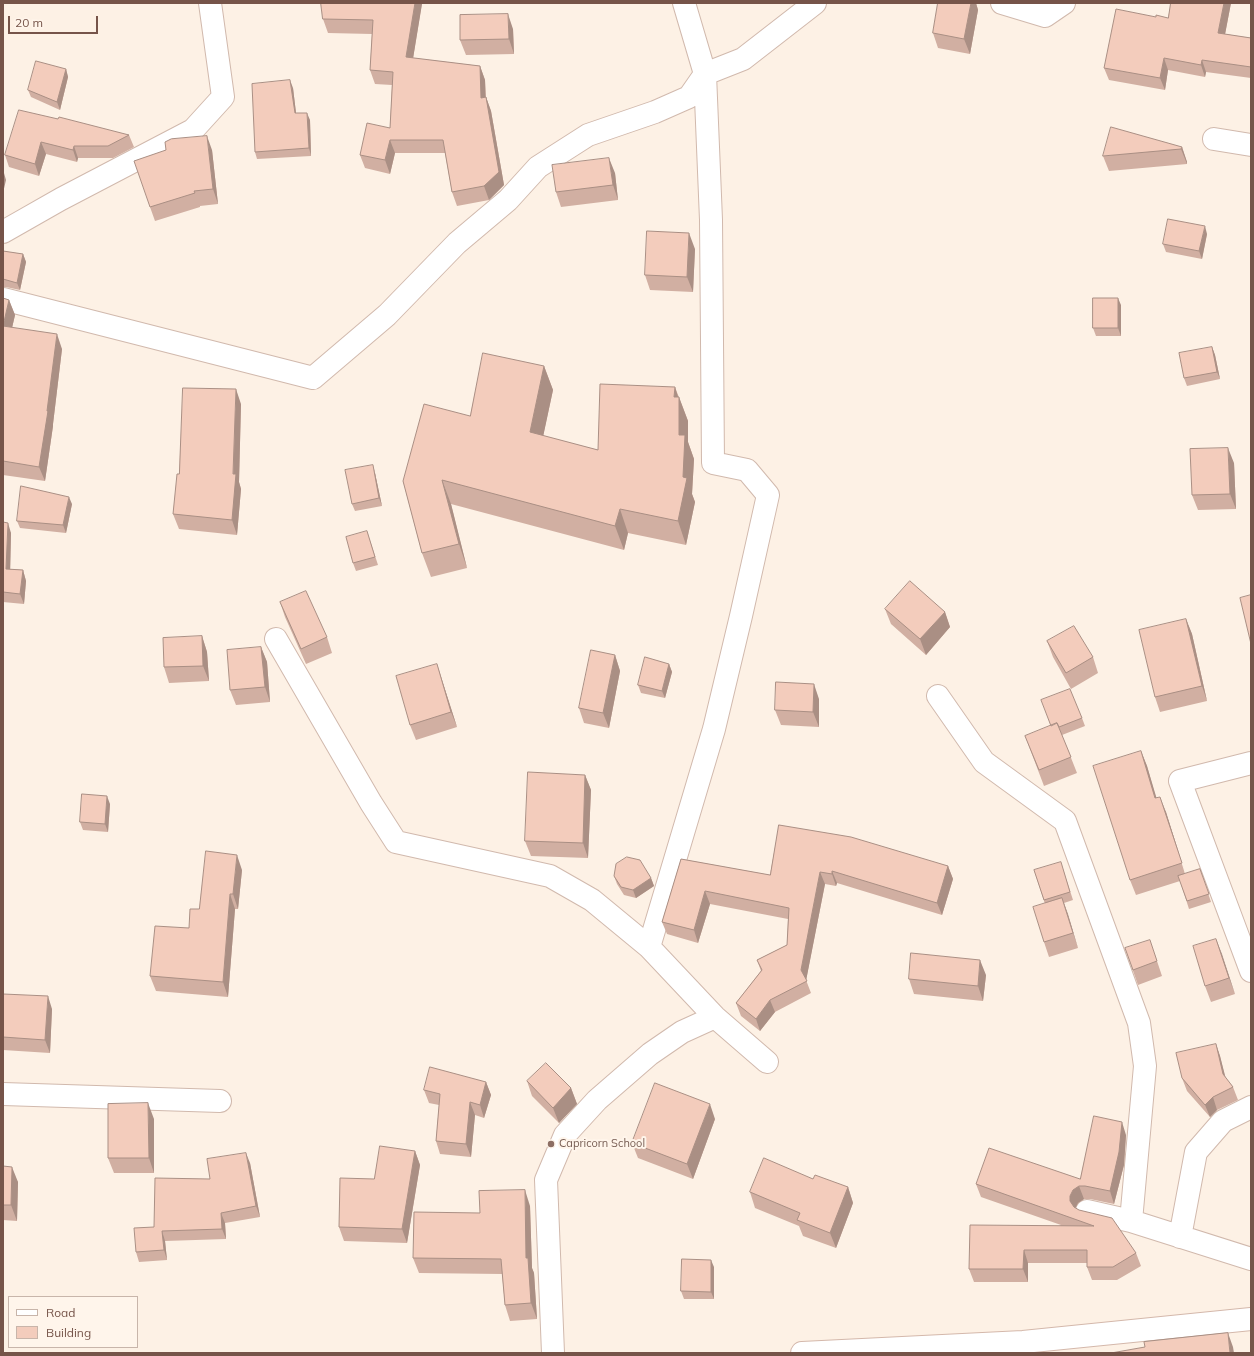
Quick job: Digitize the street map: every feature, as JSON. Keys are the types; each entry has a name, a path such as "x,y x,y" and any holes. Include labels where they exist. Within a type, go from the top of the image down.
{"street":[{"path":"3,232 61,199 194,130 223,97 210,3"},
{"path":"649,947 714,729 768,495 747,470 713,463 710,220 706,74 684,3"},
{"path":"3,298 313,378 387,315 457,243 508,200 538,167 588,135 655,112 689,97 706,74 743,59 815,3"},
{"path":"1002,3 1045,16 1064,3"},
{"path":"1214,139 1251,145"},
{"path":"276,639 371,803 396,842 550,876 592,900 649,947 715,1016 767,1062"},
{"path":"938,696 984,762 1065,821 1139,1024 1145,1066 1132,1221"},
{"path":"1251,763 1180,781 1251,971"},
{"path":"553,1353 546,1180 565,1136 598,1100 650,1054 682,1032 715,1016"},
{"path":"3,1094 220,1101"},
{"path":"1180,1236 1196,1152 1223,1121 1251,1106"},
{"path":"1087,1211 1132,1221 1251,1259"},
{"path":"802,1353 1023,1342 1251,1319"}],"building":[{"path":"321,3 415,3 406,57 480,66 481,98 486,97 499,172 484,186 452,192 443,140 390,140 385,160 360,155 367,123 390,128 393,72 370,70 373,20 323,19"},
{"path":"938,3 971,3 964,39 933,33"},
{"path":"1171,3 1224,3 1218,33 1251,38 1251,67 1202,60 1201,65 1164,58 1160,78 1104,68 1116,9 1168,18"},
{"path":"508,14 509,39 460,40 460,15"},
{"path":"36,61 66,69 57,102 28,90"},
{"path":"290,80 295,113 307,113 309,148 255,152 252,84"},
{"path":"19,110 58,119 59,117 129,135 108,146 74,146 73,150 41,142 35,164 5,155"},
{"path":"1111,127 1182,147 1181,149 1103,156"},
{"path":"207,136 213,189 194,191 195,193 150,207 134,161 166,150 165,142 171,139"},
{"path":"609,158 613,185 556,192 552,165"},
{"path":"1168,219 1205,226 1199,251 1163,244"},
{"path":"647,231 689,233 687,277 645,275"},
{"path":"3,251 23,254 17,283 3,279"},
{"path":"3,298 9,300 3,326"},
{"path":"1093,298 1118,298 1118,328 1093,328"},
{"path":"3,326 57,334 48,411 39,467 3,461"},
{"path":"1212,347 1217,372 1184,378 1179,353"},
{"path":"483,353 544,366 530,432 598,450 600,384 675,387 674,397 679,397 679,435 685,435 683,477 687,478 678,521 620,509 615,526 442,480 459,544 422,553 403,481 424,404 470,416"},
{"path":"183,388 236,389 233,474 236,474 232,520 173,514 177,474 179,474"},
{"path":"1228,448 1230,494 1192,495 1190,449"},
{"path":"373,465 379,498 352,504 345,470"},
{"path":"21,486 69,497 63,525 17,521"},
{"path":"3,522 8,523 6,569 23,570 20,594 3,592"},
{"path":"367,531 375,557 353,563 346,537"},
{"path":"910,581 945,612 920,639 885,609"},
{"path":"306,591 327,637 301,649 280,602"},
{"path":"1251,595 1251,644 1240,598"},
{"path":"1186,619 1202,686 1155,697 1139,630"},
{"path":"1074,626 1093,657 1066,673 1047,641"},
{"path":"202,636 203,666 164,667 163,638"},
{"path":"261,647 265,687 230,690 227,650"},
{"path":"591,650 615,655 603,713 579,708"},
{"path":"645,657 669,664 662,691 638,685"},
{"path":"437,664 451,712 410,725 396,676"},
{"path":"776,682 814,684 813,712 775,710"},
{"path":"1070,689 1082,718 1059,727 1057,723 1051,726 1041,700"},
{"path":"1057,723 1071,757 1039,770 1025,736"},
{"path":"1141,751 1155,798 1160,797 1182,863 1130,880 1093,766"},
{"path":"528,772 585,775 583,843 525,841"},
{"path":"82,794 107,796 105,824 80,822"},
{"path":"779,825 851,837 948,866 937,903 832,871 832,874 820,872 801,970 807,981 770,1000 756,1019 736,1003 762,970 757,960 787,945 789,908 705,891 694,930 662,922 681,859 770,875"},
{"path":"206,851 237,855 233,894 230,894 223,982 150,976 155,926 189,928 190,909 199,909"},
{"path":"627,857 640,860 651,878 633,890 621,887 614,876 616,864"},
{"path":"1061,862 1070,892 1044,900 1034,870"},
{"path":"1200,869 1209,894 1187,901 1178,876"},
{"path":"1062,898 1073,933 1044,942 1033,907"},
{"path":"1216,939 1229,978 1205,986 1193,946"},
{"path":"1150,940 1157,961 1133,970 1125,948"},
{"path":"911,953 980,960 978,986 909,979"},
{"path":"3,994 48,996 45,1040 3,1037"},
{"path":"1216,1044 1223,1074 1233,1087 1213,1097 1205,1105 1182,1078 1176,1053"},
{"path":"546,1063 571,1088 553,1108 527,1081"},
{"path":"430,1067 486,1082 480,1105 470,1102 466,1144 436,1141 440,1094 424,1090"},
{"path":"655,1083 710,1104 687,1164 632,1143"},
{"path":"148,1103 149,1158 108,1158 108,1104"},
{"path":"1094,1116 1122,1122 1119,1152 1110,1191 1079,1186 1073,1190 1070,1196 1070,1201 1074,1207 1079,1210 1112,1218 1136,1253 1113,1267 1087,1267 1087,1250 1024,1250 1023,1269 969,1269 970,1225 1094,1226 976,1184 989,1148 1080,1179"},
{"path":"380,1146 415,1151 402,1229 339,1227 340,1178 374,1179"},
{"path":"246,1153 256,1206 221,1213 222,1229 162,1231 164,1250 136,1252 134,1228 154,1227 155,1178 210,1179 207,1159"},
{"path":"764,1158 813,1179 815,1175 848,1187 830,1233 797,1220 800,1213 750,1192"},
{"path":"3,1166 12,1167 11,1205 3,1205"},
{"path":"525,1190 526,1258 528,1258 531,1303 505,1305 501,1259 413,1258 414,1212 480,1213 479,1191"},
{"path":"682,1259 711,1260 711,1292 681,1291"},
{"path":"1228,1333 1230,1353 1111,1353 1145,1347 1144,1342"}],"place":[{"name":"Capricorn School","path":"551,1144"}]}
